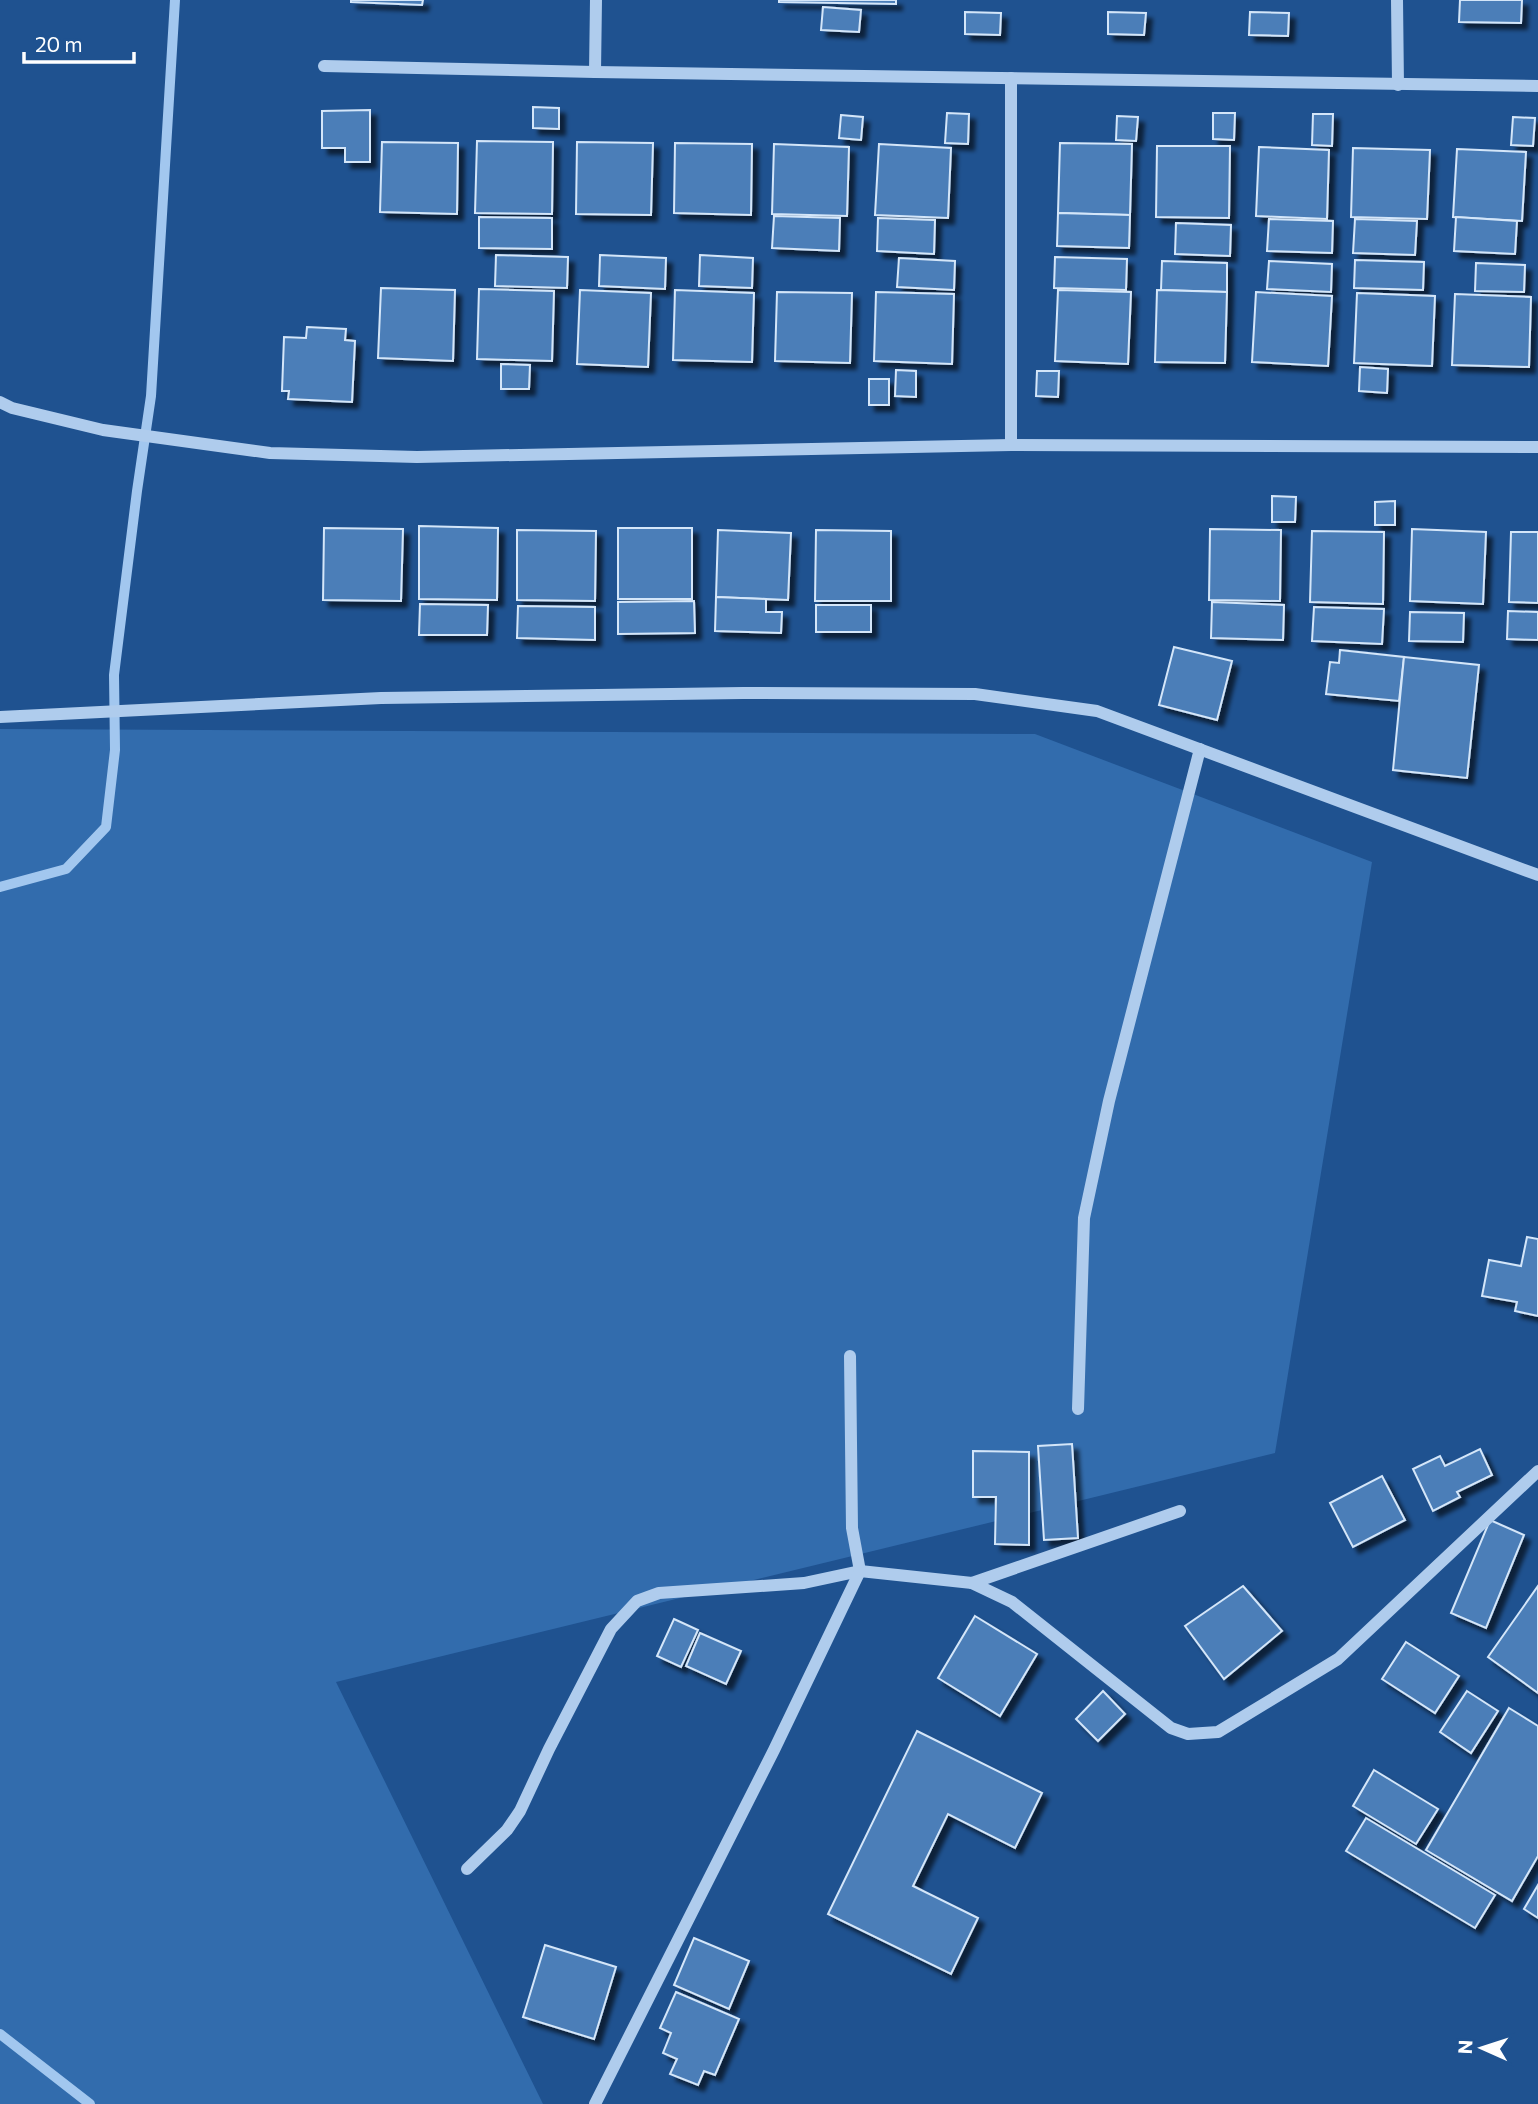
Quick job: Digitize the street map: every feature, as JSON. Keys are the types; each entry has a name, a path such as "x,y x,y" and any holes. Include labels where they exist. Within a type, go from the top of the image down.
{"street":[{"path":"595,72 596,0"},
{"path":"1397,0 1398,85"},
{"path":"324,66 1538,86"},
{"path":"1011,79 1012,445"},
{"path":"0,402 12,408 103,430 270,453 417,457 1012,445 1538,447"},
{"path":"0,717 381,698 743,693 975,694 1097,711 1538,875"},
{"path":"1078,1409 1084,1218 1109,1101 1200,749"},
{"path":"595,2104 774,1750 860,1571 852,1528 850,1356"},
{"path":"467,1869 507,1829 520,1811 611,1629 637,1601 659,1593 804,1583 860,1571 972,1583 1012,1602 1171,1728 1188,1734 1218,1732 1338,1659 1538,1471"},
{"path":"972,1583 1180,1510"}],"shaded area":[{"path":"0,729 1035,734 1372,862 1275,1453 336,1682 543,2104 0,2104"}],"building":[{"path":"351,0 423,0 422,5"},
{"path":"896,0 896,4 779,2"},
{"path":"1460,0 1522,0 1521,23 1459,22"},
{"path":"823,7 861,10 859,32 821,30"},
{"path":"965,12 1001,13 1000,35 965,34"},
{"path":"1108,12 1146,13 1144,35 1108,34"},
{"path":"1250,12 1289,13 1288,36 1249,35"},
{"path":"533,107 559,108 559,129 533,128"},
{"path":"370,110 370,162 345,162 345,148 322,148 322,111"},
{"path":"947,113 969,114 968,144 945,143"},
{"path":"1213,113 1235,113 1234,140 1213,139"},
{"path":"1313,114 1333,114 1332,146 1312,145"},
{"path":"841,115 863,117 861,140 839,138"},
{"path":"1117,116 1138,117 1136,141 1116,140"},
{"path":"1513,117 1535,118 1533,146 1511,145"},
{"path":"477,141 553,142 552,214 475,213"},
{"path":"382,142 458,143 457,214 380,212"},
{"path":"577,142 653,143 651,215 576,214"},
{"path":"675,143 752,144 751,215 674,213"},
{"path":"1060,143 1132,144 1130,215 1058,213"},
{"path":"774,144 849,147 847,216 772,214"},
{"path":"879,144 951,148 948,218 875,215"},
{"path":"1157,146 1230,146 1229,218 1156,217"},
{"path":"1259,147 1329,150 1327,219 1256,216"},
{"path":"1353,148 1430,150 1427,219 1351,217"},
{"path":"1457,149 1526,152 1522,221 1453,217"},
{"path":"1058,213 1130,215 1129,248 1057,246"},
{"path":"774,216 840,218 839,251 772,248"},
{"path":"479,217 552,218 552,249 479,248"},
{"path":"1456,217 1517,221 1515,254 1454,251"},
{"path":"878,218 935,220 934,254 877,251"},
{"path":"1269,219 1333,221 1332,253 1267,251"},
{"path":"1355,219 1417,221 1415,255 1353,253"},
{"path":"1176,223 1231,225 1230,256 1175,254"},
{"path":"496,255 568,257 567,288 495,286"},
{"path":"600,255 666,258 665,289 599,286"},
{"path":"700,255 753,258 752,288 699,286"},
{"path":"1055,257 1127,259 1126,290 1054,288"},
{"path":"899,258 955,261 954,290 897,287"},
{"path":"1355,260 1424,262 1423,290 1354,288"},
{"path":"1162,261 1227,263 1227,292 1161,290"},
{"path":"1269,261 1332,264 1331,292 1267,289"},
{"path":"1476,263 1525,265 1524,292 1475,291"},
{"path":"381,288 455,290 453,361 378,358"},
{"path":"479,289 554,291 552,361 477,359"},
{"path":"580,290 651,293 648,367 577,364"},
{"path":"675,290 754,293 752,362 673,360"},
{"path":"1058,290 1131,292 1128,364 1055,361"},
{"path":"1157,290 1227,292 1225,363 1155,362"},
{"path":"777,292 852,293 850,363 775,361"},
{"path":"876,292 954,294 952,364 874,361"},
{"path":"1256,292 1332,296 1328,366 1252,362"},
{"path":"1357,293 1435,296 1432,366 1354,363"},
{"path":"1455,294 1531,297 1529,367 1452,365"},
{"path":"307,327 346,329 345,340 355,341 352,402 288,399 289,391 282,391 284,337 306,338"},
{"path":"501,364 530,365 529,389 501,389"},
{"path":"1360,367 1388,369 1387,393 1359,391"},
{"path":"896,370 916,371 916,397 895,396"},
{"path":"1037,371 1059,371 1058,397 1036,396"},
{"path":"869,379 889,379 889,405 869,405"},
{"path":"1272,496 1296,497 1295,522 1272,522"},
{"path":"1395,501 1395,525 1375,525 1375,502"},
{"path":"419,526 498,528 497,600 419,599"},
{"path":"324,528 403,529 401,601 323,600"},
{"path":"618,528 692,528 692,599 618,599"},
{"path":"1210,529 1281,530 1280,601 1209,600"},
{"path":"1412,529 1486,532 1483,604 1410,601"},
{"path":"517,530 596,531 595,601 517,600"},
{"path":"718,530 791,533 788,600 716,597"},
{"path":"816,530 891,531 891,601 815,601"},
{"path":"1312,531 1384,532 1383,604 1310,602"},
{"path":"1511,532 1538,532 1538,603 1509,602"},
{"path":"716,597 766,599 766,612 782,612 781,633 715,631"},
{"path":"694,601 695,633 618,634 618,602"},
{"path":"1212,602 1284,605 1283,640 1211,638"},
{"path":"420,604 488,605 487,635 419,635"},
{"path":"816,605 871,605 871,632 816,632"},
{"path":"518,606 595,607 595,640 517,638"},
{"path":"1314,607 1384,609 1382,644 1312,641"},
{"path":"1508,611 1538,612 1538,640 1507,639"},
{"path":"1410,612 1464,613 1463,642 1409,641"},
{"path":"1174,647 1232,661 1217,720 1159,705"},
{"path":"1340,650 1404,657 1399,701 1326,694 1330,662 1339,663"},
{"path":"1404,657 1479,665 1467,778 1393,770"},
{"path":"1527,1237 1538,1239 1538,1316 1515,1311 1517,1302 1482,1296 1489,1260 1521,1266"},
{"path":"1072,1444 1078,1538 1044,1540 1038,1446"},
{"path":"1480,1449 1492,1475 1457,1492 1460,1497 1433,1511 1413,1469 1440,1456 1445,1466"},
{"path":"973,1451 1029,1452 1029,1545 995,1544 996,1497 973,1497"},
{"path":"1382,1476 1405,1520 1353,1547 1330,1503"},
{"path":"1490,1520 1524,1535 1486,1628 1451,1613"},
{"path":"1243,1586 1282,1631 1224,1679 1185,1626"},
{"path":"1538,1586 1538,1693 1488,1657"},
{"path":"975,1616 1037,1654 1000,1716 938,1678"},
{"path":"674,1619 698,1630 681,1667 657,1656"},
{"path":"700,1633 741,1651 726,1684 686,1666"},
{"path":"1406,1642 1459,1676 1435,1713 1382,1679"},
{"path":"1103,1691 1125,1714 1098,1741 1076,1719"},
{"path":"1467,1691 1498,1711 1471,1753 1440,1732"},
{"path":"1509,1708 1538,1726 1538,1856 1512,1901 1426,1850"},
{"path":"917,1731 1042,1793 1015,1848 948,1814 913,1886 978,1918 951,1974 828,1914"},
{"path":"1374,1770 1438,1809 1416,1844 1353,1806"},
{"path":"1366,1818 1495,1895 1475,1928 1346,1851"},
{"path":"1538,1885 1538,1918 1524,1909"},
{"path":"694,1938 749,1961 729,2009 674,1985"},
{"path":"545,1945 616,1967 594,2039 523,2017"},
{"path":"676,1992 739,2019 715,2075 704,2071 698,2085 670,2074 677,2059 663,2053 671,2033 660,2028"}],"waterway":[{"path":"0,887 66,869 106,827 115,750 114,675 151,396 175,0"},
{"path":"0,2034 90,2104"}]}
